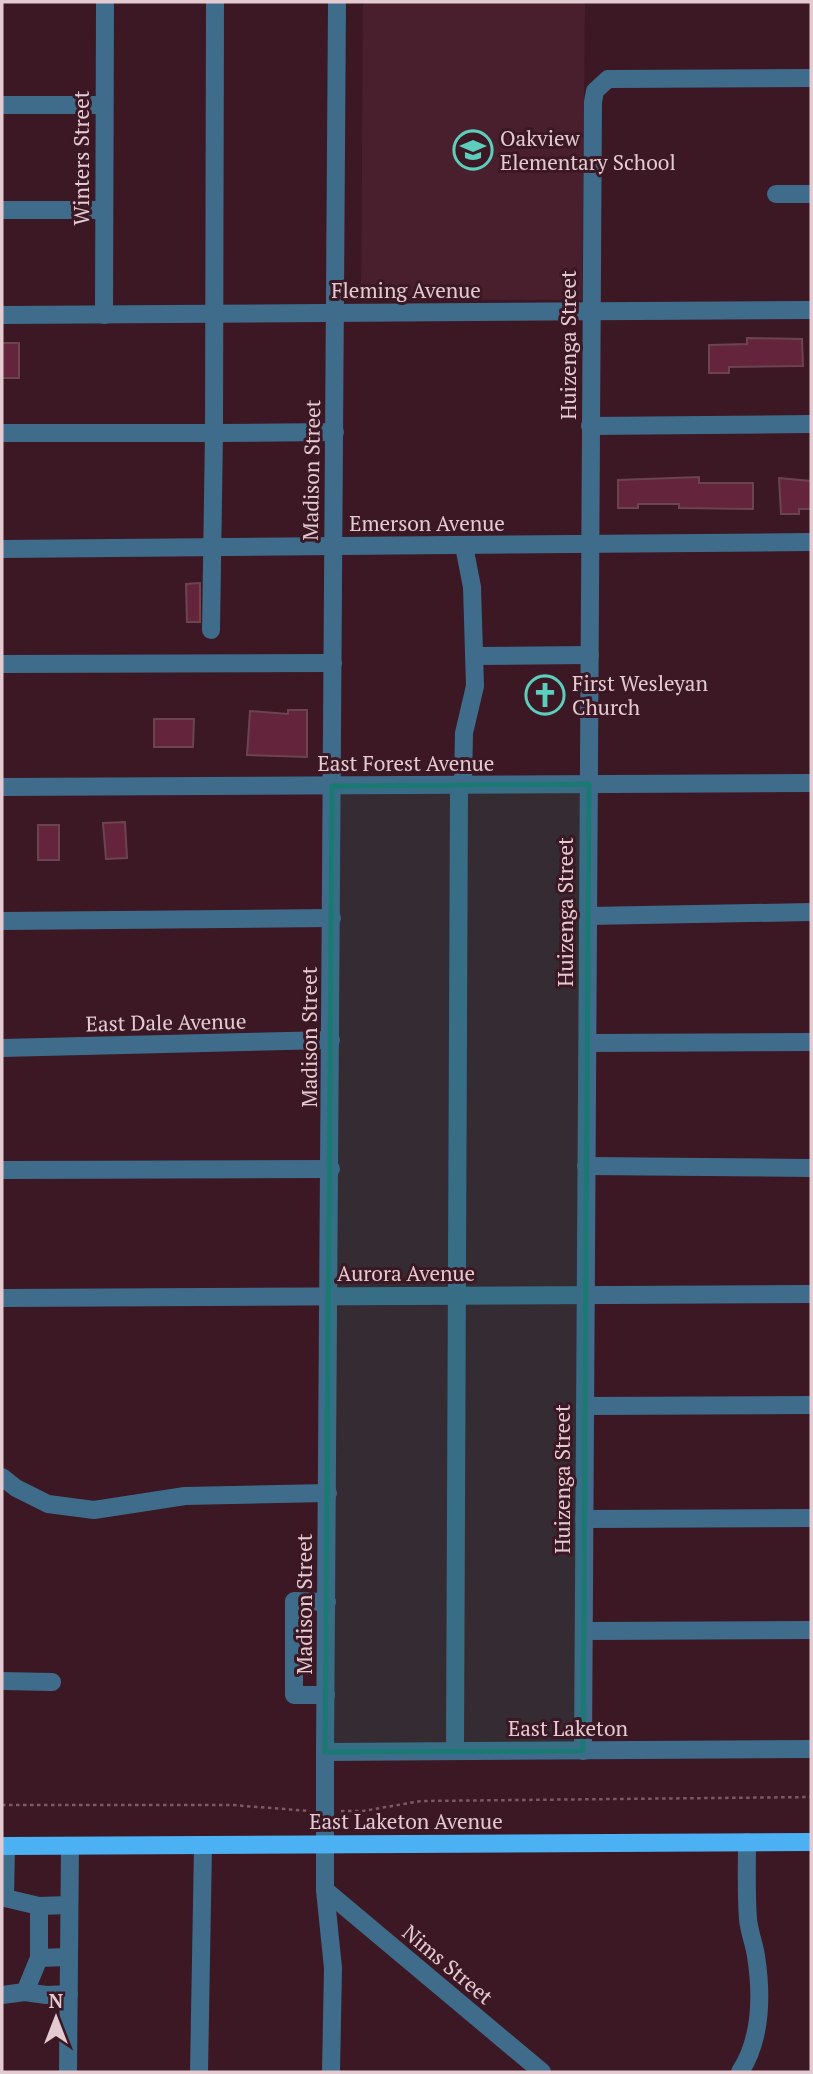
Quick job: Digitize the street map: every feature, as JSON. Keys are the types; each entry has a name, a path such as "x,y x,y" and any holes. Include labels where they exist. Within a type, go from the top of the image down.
{"main road":[{"name":"East Laketon Avenue","path":"4,1846 811,1842"}],"street":[{"name":"Winters Street","path":"103,315 105,2"},
{"path":"211,630 214,548 215,2"},
{"name":"Madison Street","path":"331,2072 333,1968 326,1890 326,1695 337,2"},
{"name":"Huizenga Street","path":"583,1751 593,102 595,91 608,79 811,78"},
{"path":"2,106 104,105"},
{"path":"776,194 811,194"},
{"path":"2,210 104,210"},
{"name":"Fleming Avenue","path":"2,315 811,310"},
{"path":"590,426 811,424"},
{"path":"2,433 335,432"},
{"name":"Emerson Avenue","path":"2,550 811,542"},
{"path":"455,1751 461,785 464,733 475,686 472,587 464,546"},
{"path":"475,656 590,655"},
{"path":"2,664 333,663"},
{"name":"East Forest Avenue","path":"2,787 811,783"},
{"path":"588,916 811,912"},
{"path":"2,921 332,918"},
{"name":"East Dale Avenue","path":"2,1048 331,1041"},
{"path":"588,1043 811,1042"},
{"path":"586,1166 811,1168"},
{"path":"2,1170 331,1169"},
{"name":"Aurora Avenue","path":"2,1298 811,1294"},
{"path":"585,1406 811,1405"},
{"path":"2,1477 16,1488 47,1504 94,1510 185,1496 327,1493"},
{"path":"584,1519 811,1518"},
{"path":"326,1695 294,1695 294,1601 327,1602"},
{"path":"583,1631 811,1630"},
{"path":"2,1681 52,1682"},
{"name":"East Laketon","path":"326,1752 811,1749"},
{"path":"740,2072 747,2062 757,2030 760,1996 756,1956 748,1920 747,1842"},
{"path":"4,1846 3,1898 39,1906 69,1905"},
{"path":"68,2072 70,1846"},
{"path":"199,2072 203,1846"},
{"name":"Nims Street","path":"326,1890 542,2072"},
{"path":"25,1992 39,1958 39,1906"},
{"path":"39,1958 68,1957"},
{"path":"2,1995 25,1992 69,1994"}],"path":[{"path":"2,1805 232,1805 326,1812 363,1811 421,1801 811,1797"}],"highlighted area":[{"path":"589,784 583,1751 325,1752 332,786"}],"shaded area":[{"name":"Oakview Elementary School","path":"363,2 585,2 582,300 361,299"}],"building":[{"path":"747,338 802,339 803,366 729,367 729,373 709,373 709,345 747,344"},
{"path":"2,343 19,343 19,378 2,378"},
{"path":"699,477 699,483 753,483 753,509 679,508 679,504 638,504 638,508 618,508 618,480"},
{"path":"779,478 811,481 811,509 799,509 799,514 781,514"},
{"path":"200,583 200,622 187,622 186,584"},
{"path":"288,710 307,710 307,757 247,755 250,711 288,714"},
{"path":"154,719 194,719 193,747 154,747"},
{"path":"125,822 127,858 106,859 103,823"},
{"path":"38,825 59,825 59,860 38,860"}],"place":[{"name":"Oakview Elementary School","path":"473,150"},
{"name":"First Wesleyan Church","path":"545,695"}]}
